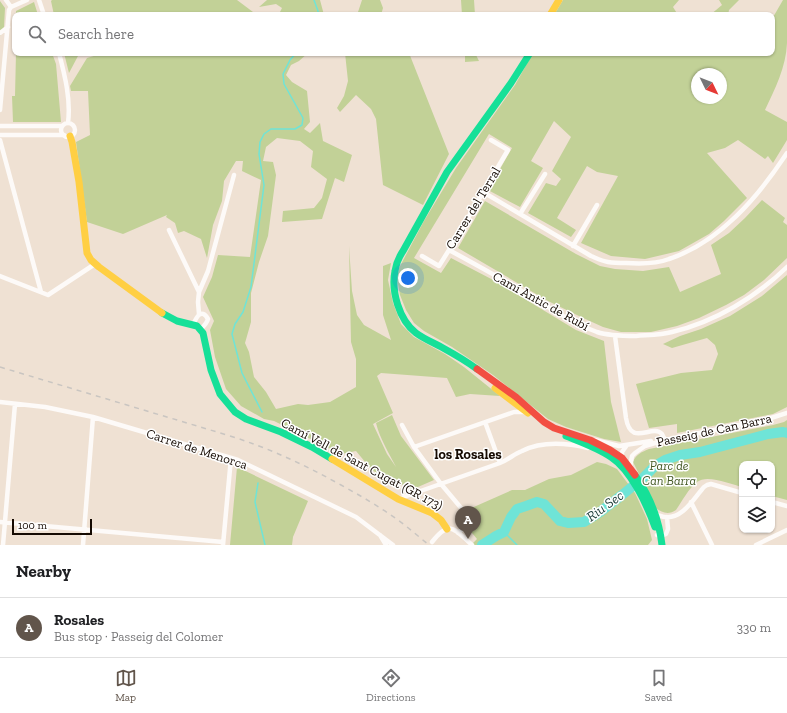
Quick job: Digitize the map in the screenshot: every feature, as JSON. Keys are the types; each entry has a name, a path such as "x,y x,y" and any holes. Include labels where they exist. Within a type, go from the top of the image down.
{"main road":[{"path":"552,12 559,0"},
{"path":"528,56 511,83 452,163 400,257 394,273 393,282 397,300 410,327 418,334 454,354 526,412 550,429 608,455 619,463 625,469 654,516"},
{"path":"67,136 72,142 79,182 87,253 95,264 165,315 177,321 198,326 201,330"},
{"name":"Camí Vell de Sant Cugat (GR 173)","path":"201,330 203,333 211,370 220,394 235,412 246,419 280,432 312,448 398,499 432,513 441,520 448,529"},
{"path":"466,363 475,367 507,391 547,424 563,431 587,438 607,448 622,458 630,467 645,491 662,545"},
{"path":"658,545 659,535"}],"street":[{"path":"6,0 11,7"},
{"path":"0,110 9,10 11,7 27,0"},
{"path":"39,0 43,12"},
{"path":"0,33 8,27"},
{"path":"59,56 68,98 68,123"},
{"path":"0,126 62,126 68,123"},
{"path":"0,135 67,136 74,132 73,125 68,123"},
{"path":"62,126 62,132 67,136"},
{"name":"Carrer del Terral","path":"422,256 439,266 449,250 508,150 491,140"},
{"path":"0,145 41,292"},
{"path":"483,192 591,256 609,262 630,264 648,263 668,260 690,250 708,239 726,225 756,195 774,173 787,153"},
{"path":"520,214 545,174"},
{"path":"193,325 196,317 200,314 198,302 199,292 208,271 234,175"},
{"path":"573,246 597,205"},
{"path":"169,230 199,292"},
{"name":"Camí Antic de Rubí","path":"449,250 584,326 615,336 655,335 696,325 730,310 766,285 787,267"},
{"path":"0,276 48,295 95,264"},
{"name":"Camí Vell de Sant Cugat (GR 173)","path":"200,314 204,314 208,319 207,323 201,330"},
{"path":"587,438 614,445 627,445 664,440 658,432 654,431 639,434 634,433 629,428 626,418 615,336"},
{"path":"507,391 514,399 516,404 514,412"},
{"name":"Carrer de Menorca","path":"0,402 45,407 93,418 238,460 356,517 393,545"},
{"path":"3,545 2,522 15,404"},
{"path":"414,447 514,412 526,412"},
{"name":"Passeig de Can Barra","path":"630,467 632,456 645,446 664,440 768,419 787,413"},
{"path":"82,545 93,418"},
{"path":"485,422 500,463"},
{"path":"402,425 414,447 466,515 468,520 467,523 458,533"},
{"path":"398,499 508,460 522,450 538,446 555,443 587,448 608,455"},
{"path":"627,445 622,452 622,458 623,463 631,474 633,482"},
{"path":"2,522 223,543 231,458"},
{"path":"654,516 667,517 680,513 707,485 711,484 739,492"},
{"path":"691,502 712,545"},
{"path":"775,503 787,506"},
{"path":"659,535 666,534 668,529 667,517"},
{"path":"432,542 442,530 448,529 454,530 472,545"},
{"path":"756,545 787,530"},
{"name":"Carrer de Menorca","path":"380,535 386,545"}],"green space":[{"path":"237,0 253,12 53,12 51,1"},
{"path":"267,0 320,0 323,12 280,12 282,8 276,4 259,7"},
{"path":"362,0 380,0 383,8 382,12 358,12"},
{"path":"461,0 474,0 475,12 462,12"},
{"path":"563,0 679,0 673,7 676,12 556,12"},
{"path":"719,0 739,0 729,12 714,12 722,5"},
{"path":"783,0 787,0 787,43 785,61 773,94 765,110 787,122 787,140 773,163 768,156 765,159 738,140 725,148 707,153 747,198 709,234 679,251 645,259 611,256 581,243 618,176 597,172 587,166 557,218 576,230 571,237 528,213 546,183 556,186 561,179 552,171 571,137 554,121 531,161 543,168 520,207 488,190 512,148 489,134 414,258 441,273 451,258 497,282 576,330 604,341 611,402 621,442 604,439 566,427 548,419 493,375 452,347 424,331 414,323 406,310 400,295 397,279 399,268 424,221 456,168 515,85 531,56 775,56 775,14"},
{"path":"0,1 5,8 4,27 0,36"},
{"path":"34,2 37,12 16,12"},
{"path":"16,56 53,56 56,64 61,122 13,122 12,96 15,96"},
{"path":"65,56 78,56 69,73"},
{"path":"94,56 305,56 291,65 286,75 292,82 307,91 310,122 304,129 310,133 320,123 323,141 352,155 344,182 335,178 322,219 282,222 283,211 314,208 322,198 327,179 311,167 313,151 300,141 277,138 266,147 263,161 273,162 276,175 268,236 251,293 251,322 245,343 249,352 254,377 266,392 276,409 298,404 308,405 330,402 356,387 356,359 351,342 349,246 352,291 357,315 364,325 391,340 383,315 383,266 391,263 388,280 393,303 401,324 414,337 445,354 464,367 500,396 470,394 456,397 447,378 381,373 377,376 393,413 373,424 387,454 396,467 382,440 376,423 392,415 401,436 434,480 411,490 406,482 402,485 396,485 389,482 371,469 356,451 341,454 274,421 264,419 241,406 226,389 215,357 210,330 214,321 203,297 212,277 218,255 250,257 261,180 242,171 243,161 236,161 224,181 222,201 213,225 207,258 201,239 184,231 178,233 175,223 166,217 167,215 123,234 87,222 76,142 90,135 88,91 71,91 70,86 87,58"},
{"path":"345,56 410,56 449,154 423,205 383,185 376,119 371,109 356,95 340,112 337,108 344,96 348,81"},
{"path":"465,56 476,56 479,61 465,62"},
{"path":"762,200 785,218 783,222 787,225 787,258 764,280 744,295 726,305 699,318 677,326 651,332 621,332 603,327 548,301 458,248 485,201 576,254 600,266 615,269 643,271 669,267 680,292 721,274 711,245 729,233"},
{"path":"787,275 787,407 773,414 677,433 677,424 649,428 636,384 681,373 712,370 718,354 715,345 707,338 672,348 663,344 730,316 762,296"},
{"name":"Parc de Can Barra","path":"787,420 787,500 775,497 775,461 739,461 739,486 719,480 701,480 691,488 676,510 668,513 663,512 656,508 633,462 638,455 649,449 784,422"},
{"path":"597,462 617,469 635,493 647,519 652,540 648,545 471,545 477,539 468,528 469,517 467,510 512,490 525,490 549,479 571,475"},
{"path":"237,467 308,501 293,537 292,545 230,545"}],"waterway":[{"path":"314,0 318,12"},
{"path":"262,412 242,373 232,334 235,324 243,312 251,287 264,185 259,154 260,142 264,134 271,129 295,129 302,125 303,118 284,84 283,74 293,56"},
{"name":"Riu Sec","path":"642,479 655,466 665,460 680,455 700,452 768,434 783,432 787,433"},
{"path":"258,483 255,502 265,545"},
{"name":"Riu Sec","path":"482,545 504,532 511,517 517,509 537,502 544,504 560,521 568,523 584,522 600,512 633,486"},
{"path":"504,532 517,545"}],"railway":[{"path":"0,367 227,435 272,451 313,470 370,502 398,520 429,545"}],"traffic: fast":[{"path":"477,369 456,355 419,335 410,327 401,313 395,296 395,271 400,256 447,172 511,83 528,56"},
{"path":"162,313 177,321 197,326 203,333 211,370 220,394 235,412 246,419 281,432 312,447 332,459"},
{"path":"566,436 601,451 611,457 625,470 638,489 655,527"},
{"path":"635,475 653,508 659,526 662,545"}],"traffic: slow":[{"path":"552,12 559,0"},
{"path":"70,136 79,182 87,253 91,260 99,267 162,313"},
{"path":"495,388 528,413"},
{"path":"332,459 398,499 432,513 441,520 447,529"}],"traffic: jam":[{"path":"477,369 516,397 544,422 554,428 590,440 622,458 635,475"}],"place":[{"name":"Rosales","path":"468,539"}],"district":[{"name":"los Rosales","path":"468,454"}]}
